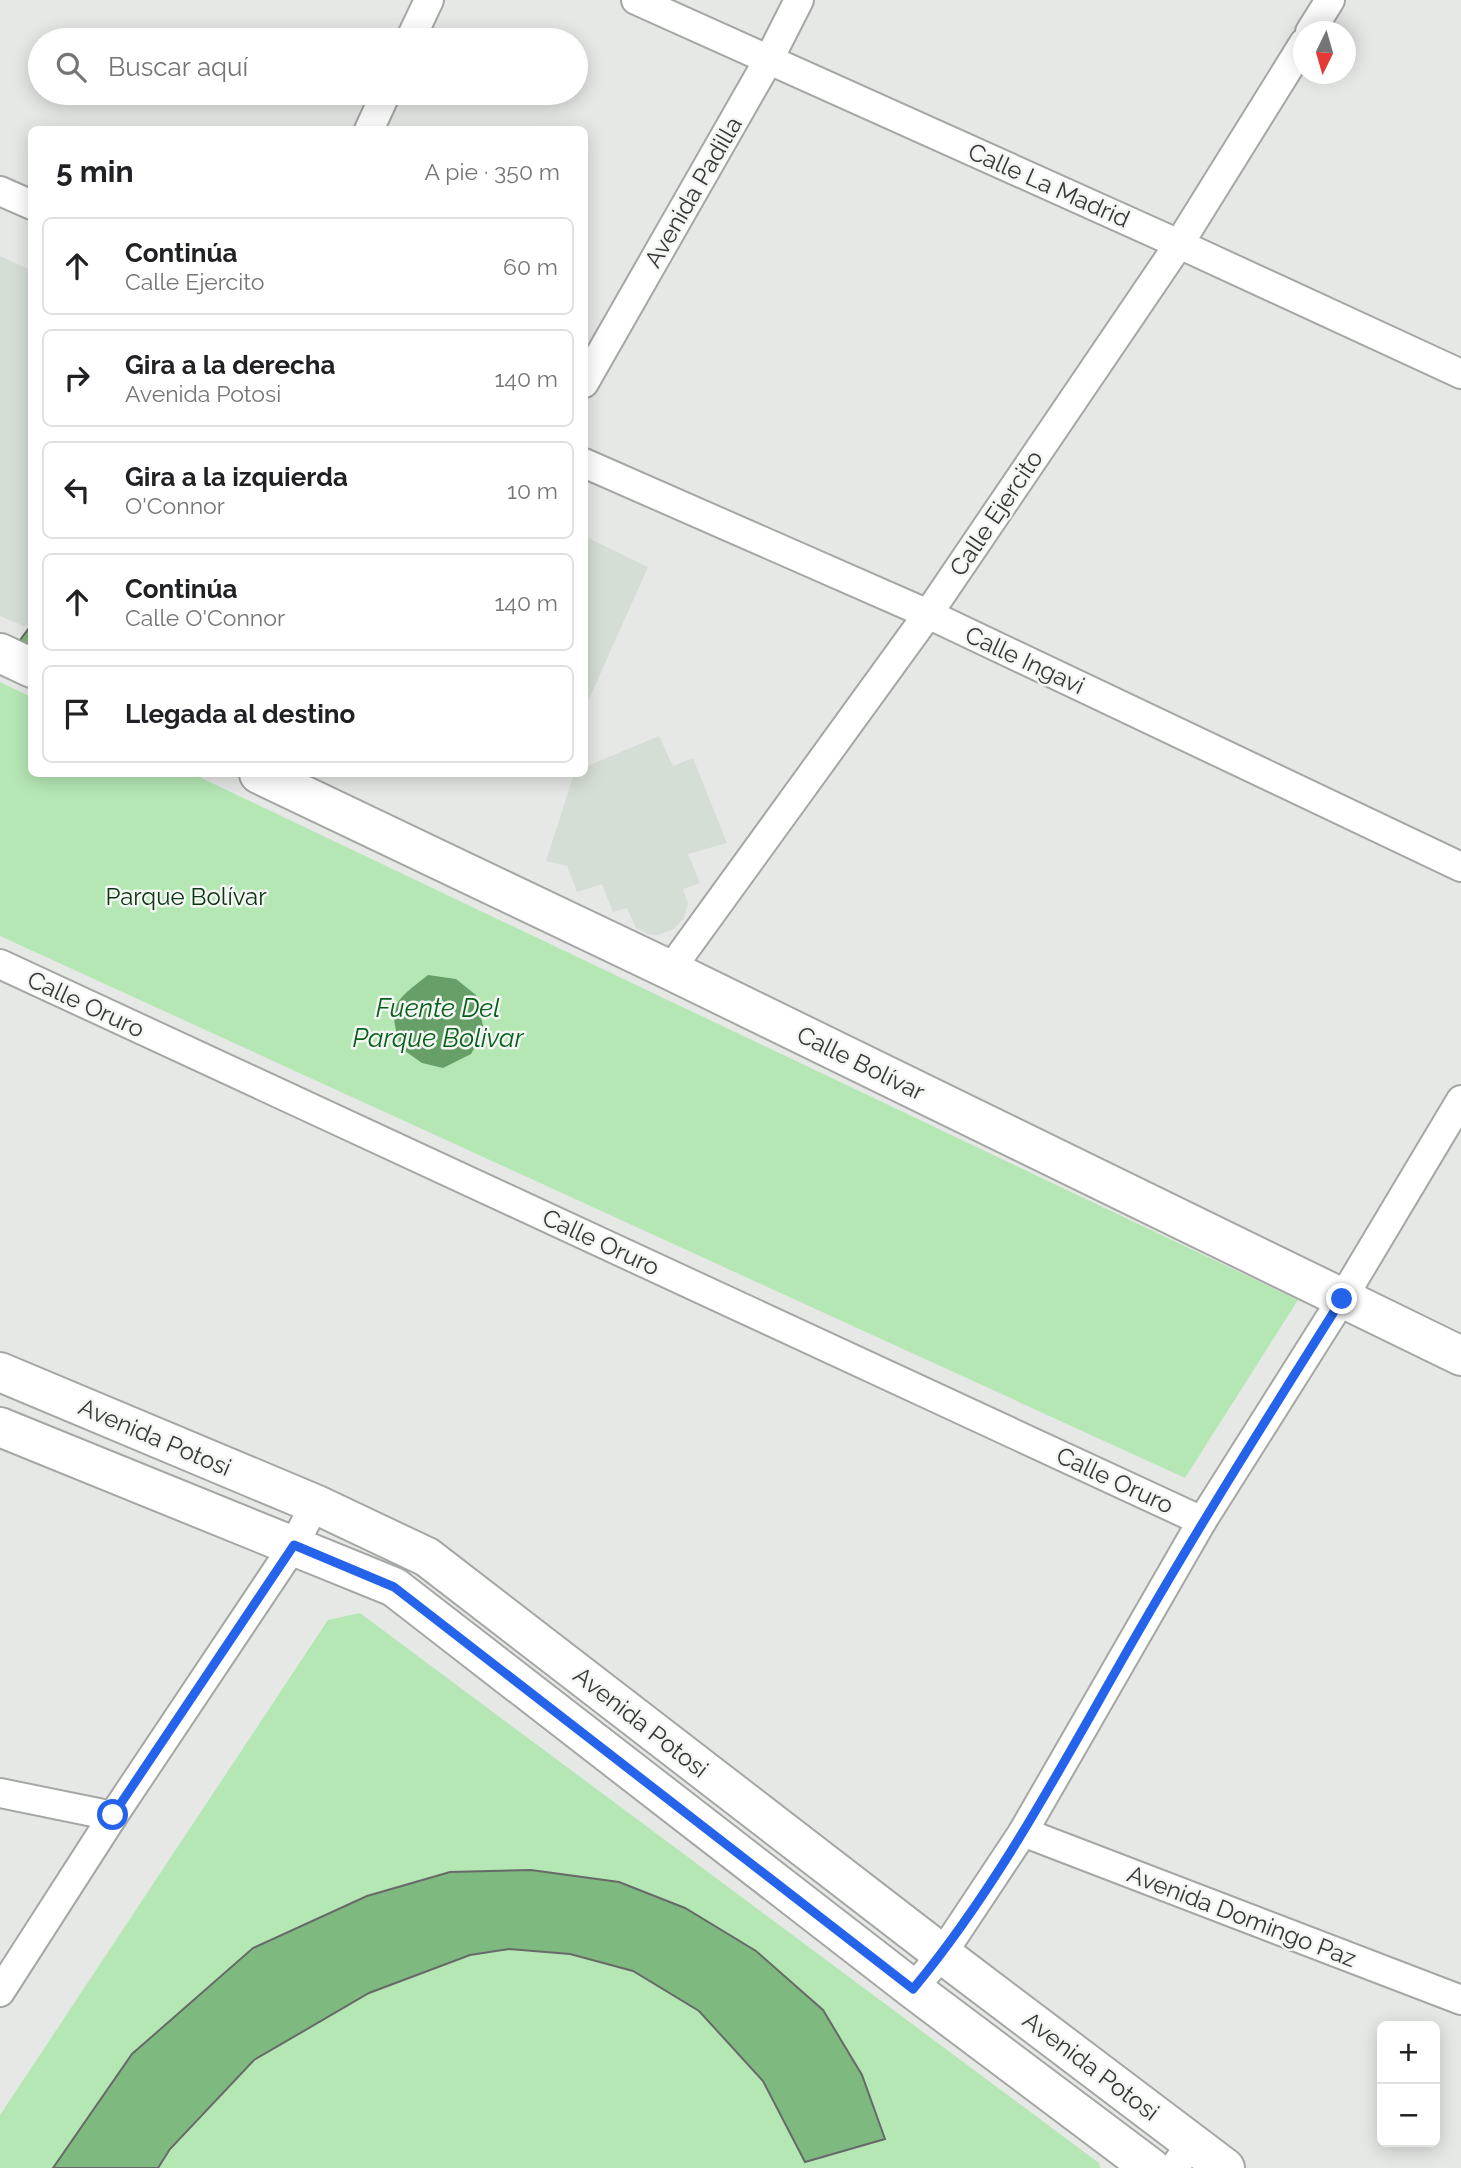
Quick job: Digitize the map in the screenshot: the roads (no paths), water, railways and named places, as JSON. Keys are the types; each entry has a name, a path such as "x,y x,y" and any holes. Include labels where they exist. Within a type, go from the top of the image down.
{"street":[{"path":"416,28 429,0"},
{"name":"Calle La Madrid","path":"636,0 1461,374"},
{"name":"Avenida Padilla","path":"588,376 769,60 799,0"},
{"path":"1317,21 1330,0"},
{"name":"Calle Ejercito","path":"670,970 928,614 1179,244 1293,61"},
{"path":"371,126 380,105"},
{"path":"0,191 28,203"},
{"name":"Calle Ingavi","path":"588,465 928,614 1461,867"},
{"path":"0,653 28,665"},
{"name":"Calle Bolívar","path":"265,777 670,970 1461,1356"},
{"name":"Calle Oruro","path":"1,966 1202,1521"},
{"path":"913,1989 942,1954 1023,1832 1202,1521 1342,1299 1461,1100"},
{"name":"Avenida Potosi","path":"0,1372 315,1504 427,1557 942,1954 1183,2155 1225,2168"},
{"name":"Avenida Potosi","path":"0,1427 394,1587 913,1989 1151,2168"},
{"path":"0,1992 113,1815 294,1545 315,1504"},
{"path":"0,1793 113,1815"},
{"name":"Avenida Domingo Paz","path":"1023,1832 1461,2000"}],"water":[{"name":"Fuente Del Parque Bolivar","path":"428,975 456,979 476,995 484,1030 471,1054 443,1068 422,1063 402,1049 395,1023 396,1006 407,992"}],"park label":[{"name":"Parque Bolívar","path":"186,896"}]}
